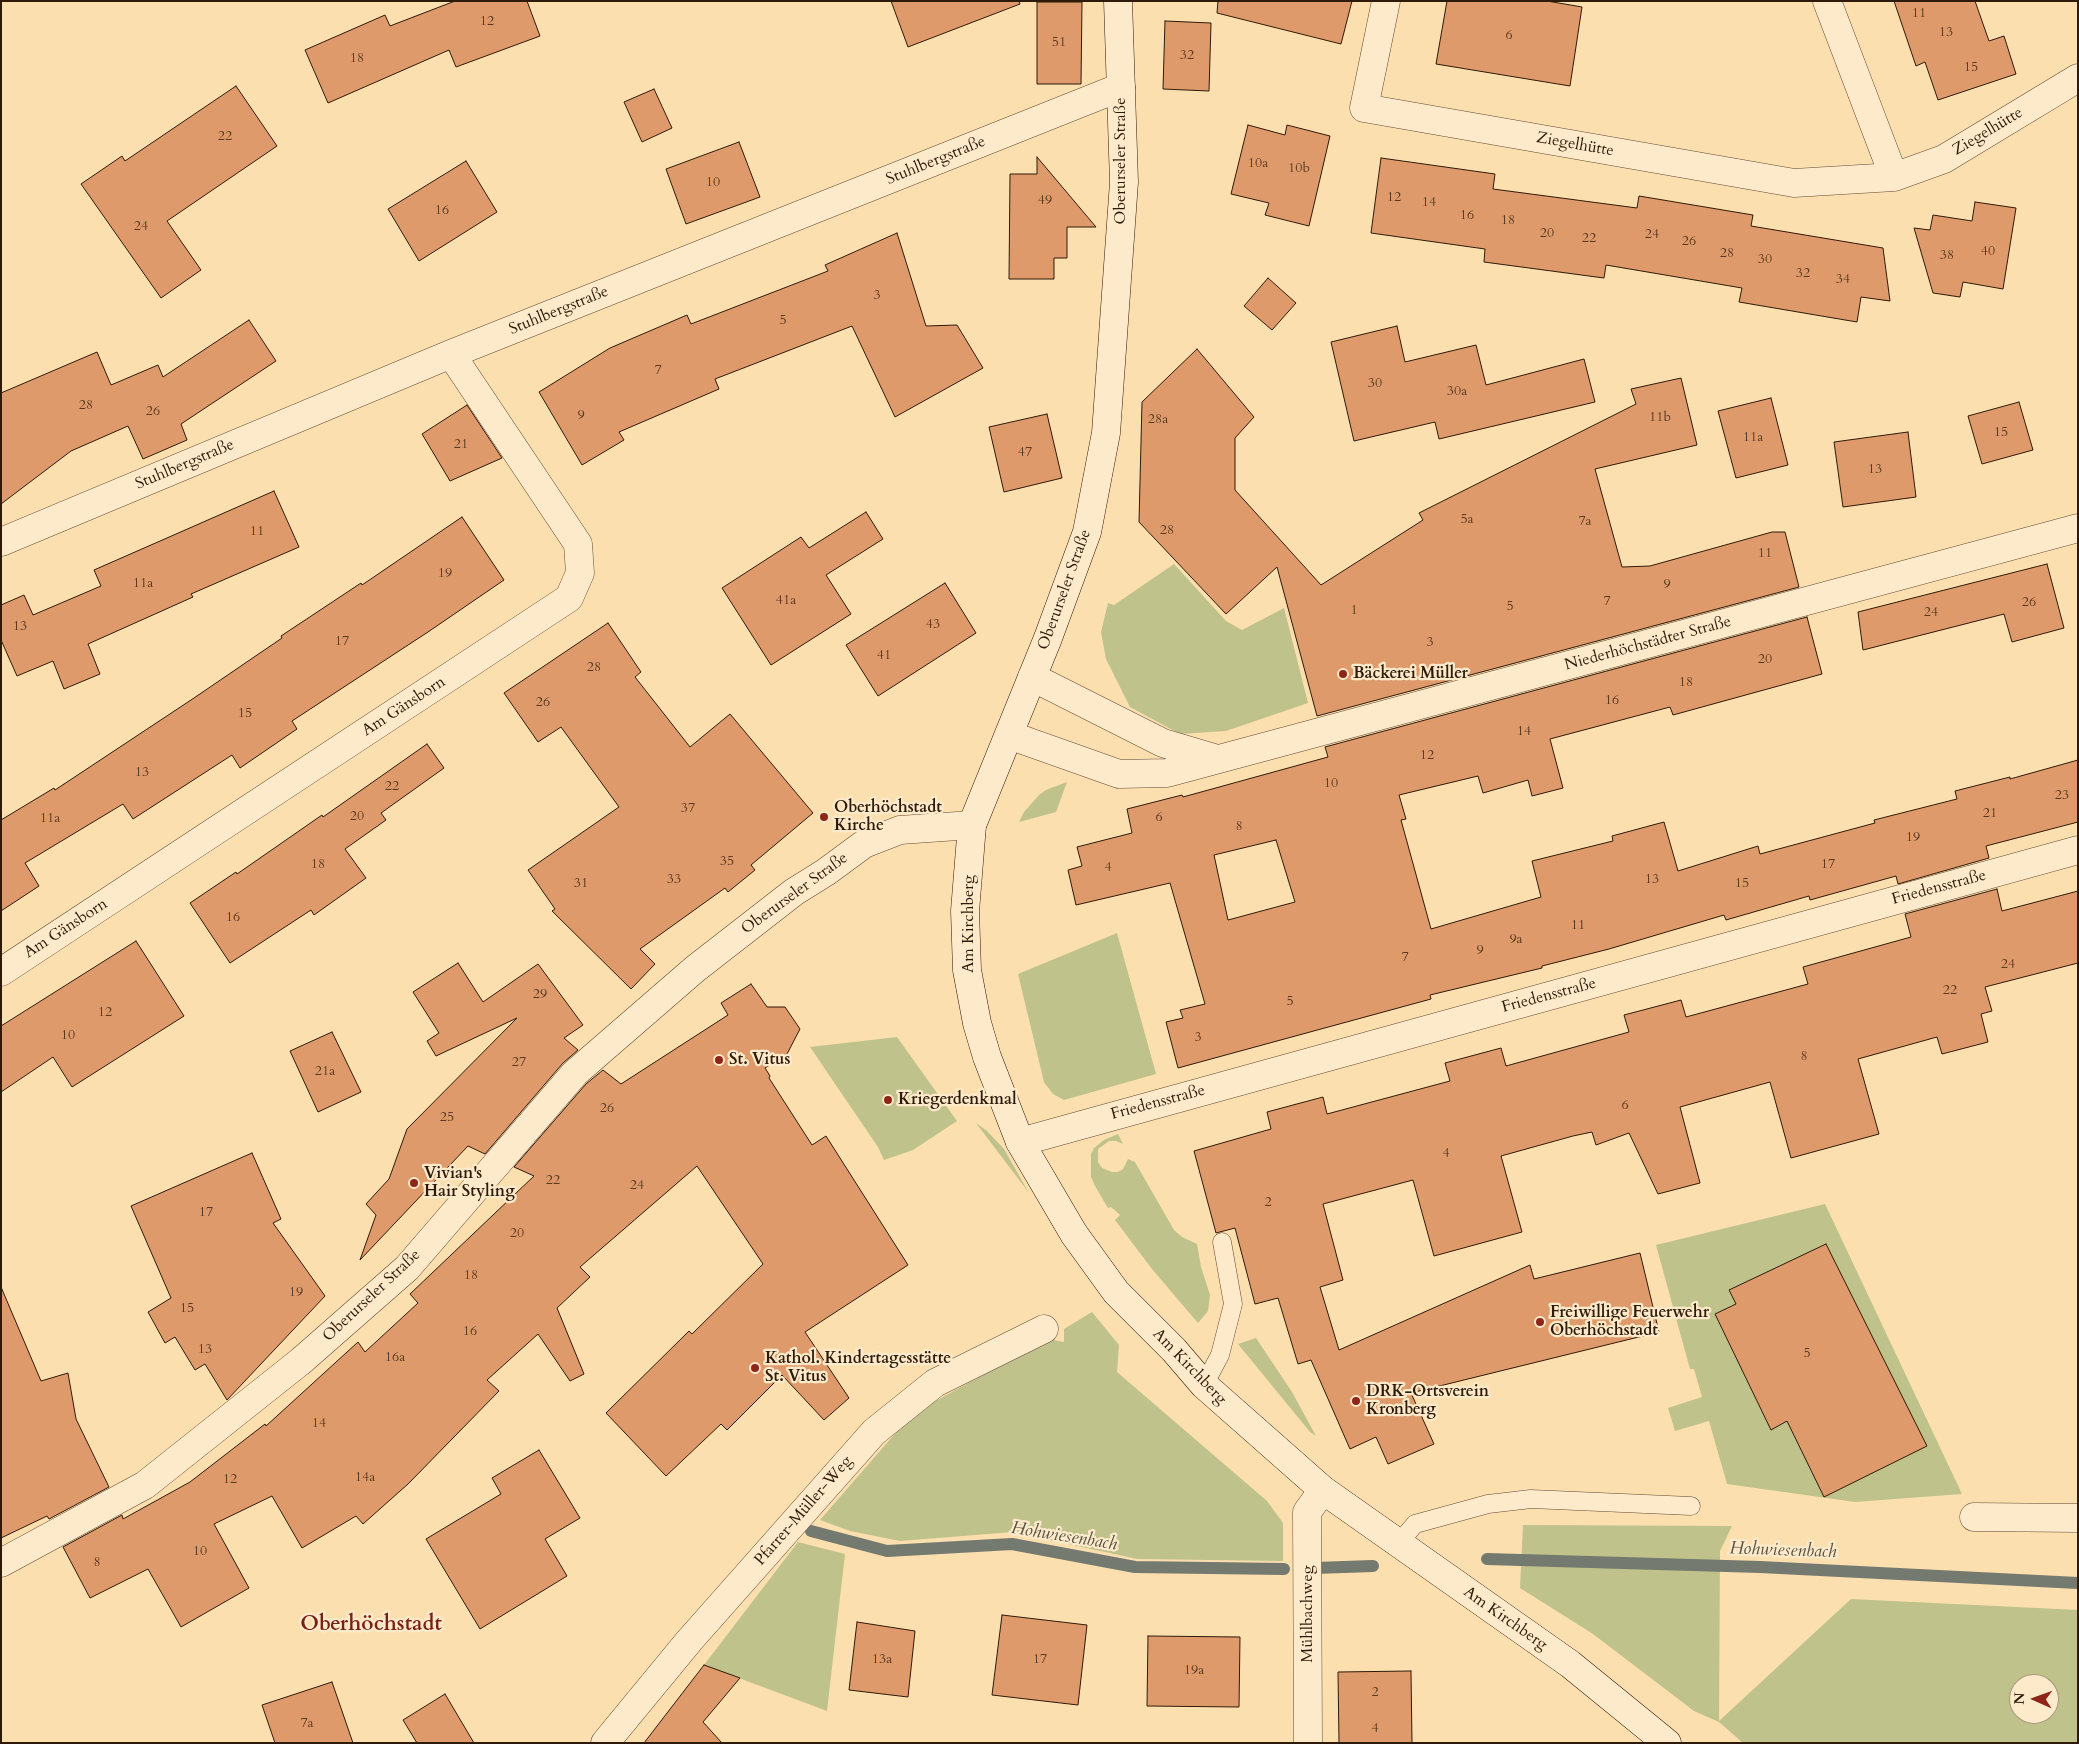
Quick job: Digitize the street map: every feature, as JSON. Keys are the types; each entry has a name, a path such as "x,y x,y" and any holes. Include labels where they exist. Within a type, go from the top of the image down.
{"street":[{"name":"Oberurseler Straße","path":"1,1564 145,1485 301,1361 407,1268 575,1073 702,963 794,892 826,872 864,844 900,830 972,825 1032,677 1087,532 1106,433 1124,182 1118,1"},
{"name":"Ziegelhütte","path":"1386,1 1364,108 1794,183 1894,177 1944,159 2078,78"},
{"path":"1827,1 1894,177"},
{"name":"Stuhlbergstraße","path":"1,542 451,354 1121,87"},
{"name":"Am Gänsborn","path":"1,972 569,598 580,573 578,544 451,354"},
{"name":"Niederhöchstädter Straße","path":"1009,735 1119,774 1167,773 2078,528"},
{"path":"1032,677 1162,743 1219,759"},
{"name":"Am Kirchberg","path":"972,825 965,911 967,970 977,1023 987,1057 1020,1142 1074,1234 1116,1292 1174,1350 1204,1385 1323,1490 1570,1664 1667,1743"},
{"name":"Friedensstraße","path":"1020,1142 2078,850"},
{"name":"Pfarrer-Müller-Weg","path":"605,1743 689,1641 874,1432 935,1383 1044,1329"},
{"name":"Mühlbachweg","path":"1308,1743 1307,1512 1323,1490"},
{"path":"1974,1517 2078,1518"}],"lane":[{"path":"1204,1385 1220,1355 1233,1304 1222,1242"},
{"path":"1399,1543 1414,1524 1488,1504 1531,1499 1691,1506"}],"green space":[{"path":"1174,564 1226,621 1242,630 1284,608 1308,703 1226,731 1180,734 1130,707 1106,659 1101,632 1108,603 1114,605"},
{"path":"1067,782 1056,812 1019,822 1024,812 1039,795 1046,790"},
{"path":"1117,933 1156,1074 1064,1100 1053,1094 1044,1082 1018,974"},
{"path":"897,1037 957,1121 913,1150 884,1160 878,1147 810,1047"},
{"path":"976,1123 987,1131 1004,1149 1029,1193"},
{"path":"1118,1134 1123,1144 1109,1141 1098,1149 1098,1162 1102,1168 1118,1172 1123,1169 1128,1159 1135,1162 1174,1230 1182,1237 1197,1244 1201,1267 1210,1295 1208,1311 1198,1323 1152,1269 1115,1220 1120,1215 1111,1207 1108,1208 1091,1177 1091,1154 1094,1148 1104,1140"},
{"path":"1825,1204 1962,1494 1855,1502 1727,1484 1709,1421 1675,1431 1668,1408 1702,1397 1694,1369 1690,1369 1656,1245"},
{"path":"1092,1312 1119,1345 1117,1372 1267,1501 1283,1523 1283,1561 1137,1559 1013,1532 900,1541 850,1531 820,1520 912,1414 1048,1339 1064,1342 1064,1329"},
{"path":"1256,1338 1292,1392 1316,1436 1310,1432 1238,1344"},
{"path":"1523,1525 1732,1526 1720,1551 1719,1721 1851,1599 2078,1610 2078,1743 1743,1743 1719,1722 1694,1711 1593,1634 1520,1588"},
{"path":"798,1542 845,1554 827,1711 704,1665"}],"building":[{"path":"455,1 527,1 540,36 456,67 449,50 328,103 305,50 385,15 390,26"},
{"path":"891,1 1019,1 1020,4 908,47"},
{"path":"1218,1 1352,1 1341,44 1217,13"},
{"path":"1447,1 1547,1 1582,7 1570,86 1436,64"},
{"path":"1894,1 1975,1 1989,41 2004,36 2016,74 1938,100 1925,62 1916,66"},
{"path":"1037,2 1082,2 1081,84 1037,84"},
{"path":"1165,21 1211,23 1209,91 1163,89"},
{"path":"236,86 277,146 167,221 201,270 161,298 81,184 122,156 125,161"},
{"path":"654,89 672,128 642,142 624,102"},
{"path":"1248,125 1285,135 1287,125 1330,136 1309,226 1265,215 1269,203 1231,194"},
{"path":"739,142 760,197 686,224 666,169"},
{"path":"1037,157 1096,227 1067,227 1067,258 1054,258 1054,279 1009,279 1010,174 1037,174"},
{"path":"1381,158 1495,174 1493,189 1637,208 1639,196 1753,215 1751,226 1883,248 1890,301 1861,297 1857,322 1739,302 1742,288 1606,265 1604,278 1484,262 1485,249 1371,233"},
{"path":"466,161 497,212 419,261 388,209"},
{"path":"1975,202 2016,208 2003,289 1963,282 1960,297 1933,293 1914,228 1930,230 1933,215 1972,221"},
{"path":"897,233 926,326 957,325 983,368 895,417 852,326 715,379 719,389 619,432 624,440 582,465 539,392 610,348 687,315 691,324 828,271 825,265"},
{"path":"1268,278 1296,303 1272,330 1244,306"},
{"path":"249,320 276,361 181,424 187,440 143,459 128,426 71,451 1,504 1,393 97,352 111,385 158,365 163,377"},
{"path":"1397,326 1405,362 1476,345 1486,385 1584,359 1595,402 1439,439 1435,422 1354,441 1331,342"},
{"path":"1197,349 1254,417 1235,438 1235,490 1321,585 1423,520 1419,513 1636,404 1631,389 1681,378 1697,445 1595,469 1622,567 1650,566 1772,532 1785,532 1799,587 1317,716 1277,567 1226,614 1139,522 1142,402"},
{"path":"1771,398 1788,465 1736,478 1718,411"},
{"path":"2019,402 2033,450 1982,464 1968,416"},
{"path":"467,405 502,458 450,481 422,434"},
{"path":"1047,414 1062,478 1004,492 989,427"},
{"path":"1908,432 1916,497 1843,507 1834,442"},
{"path":"274,491 299,547 191,594 193,597 88,644 100,674 64,689 53,661 17,676 1,640 1,605 24,595 33,615 101,586 94,570"},
{"path":"866,512 883,539 826,575 851,614 771,665 722,588 801,537 809,548"},
{"path":"462,517 504,580 292,721 297,729 240,768 232,755 133,819 123,804 25,863 39,886 1,911 1,820 54,788 55,790 194,698 282,638 281,636 361,583 362,585"},
{"path":"2047,564 2064,628 2012,642 2004,614 1863,650 1858,612"},
{"path":"945,583 976,633 878,696 846,645"},
{"path":"1807,617 1822,674 1673,715 1670,707 1550,739 1563,788 1532,796 1528,780 1483,793 1478,776 1399,795 1406,819 1401,820 1431,929 1541,897 1532,861 1613,841 1612,836 1664,822 1678,871 1758,846 1760,854 1875,823 1874,820 1957,799 1955,791 2010,777 2010,779 2078,760 2078,822 1986,846 1989,858 1898,884 1896,876 1810,900 1809,896 1726,920 1724,915 1609,949 1542,966 1542,968 1430,995 1431,999 1178,1068 1166,1022 1183,1018 1180,1010 1205,1004 1170,883 1076,905 1068,870 1082,866 1077,847 1132,833 1127,809 1182,795 1183,797 1328,757 1325,747","holes":["1276,840 1295,902 1228,920 1214,855"]},
{"path":"608,623 641,672 635,677 690,747 730,714 813,813 751,865 755,870 728,892 725,888 640,949 655,964 631,989 552,911 555,909 528,870 619,807 561,727 538,742 504,693"},
{"path":"427,744 444,768 381,813 386,820 345,849 366,878 314,915 311,910 230,963 190,903 236,872 237,874 322,815 323,817"},
{"path":"1997,889 2002,911 2078,891 2078,963 1985,987 1992,1011 1981,1014 1988,1042 1942,1054 1937,1037 1858,1059 1879,1134 1791,1158 1770,1082 1680,1107 1700,1183 1658,1194 1629,1133 1596,1145 1592,1132 1573,1136 1501,1156 1522,1232 1434,1256 1413,1180 1323,1204 1343,1280 1320,1287 1339,1350 1530,1265 1534,1279 1640,1253 1659,1332 1411,1393 1434,1444 1388,1464 1376,1437 1350,1449 1311,1360 1298,1364 1278,1298 1255,1304 1235,1228 1216,1233 1194,1151 1271,1129 1267,1112 1323,1097 1327,1114 1450,1081 1445,1063 1501,1048 1506,1066 1629,1032 1624,1015 1681,1000 1686,1017 1808,984 1803,967 1911,937 1905,914"},
{"path":"136,941 184,1016 72,1087 53,1057 1,1092 1,1026"},
{"path":"458,963 483,1002 538,964 583,1025 564,1038 578,1050 563,1063 485,1154 468,1146 360,1260 376,1215 366,1204 389,1179 407,1129 517,1018 436,1056 427,1041 439,1033 413,992"},
{"path":"751,984 767,1007 785,1007 800,1029 787,1054 765,1068 770,1076 769,1078 812,1145 826,1136 908,1265 805,1332 849,1398 824,1420 782,1375 727,1430 721,1424 666,1476 606,1413 689,1331 692,1334 763,1264 697,1166 580,1267 590,1277 557,1308 584,1374 570,1381 538,1334 487,1380 499,1391 408,1484 363,1524 356,1516 302,1548 272,1496 214,1524 249,1588 181,1627 148,1569 90,1598 63,1547 122,1515 123,1519 190,1482 265,1424 266,1426 358,1342 365,1352 418,1303 410,1294 534,1176 514,1167 586,1084 603,1070 621,1084 728,1015 721,1003"},
{"path":"332,1032 361,1092 318,1112 290,1051"},
{"path":"252,1153 281,1219 273,1223 325,1296 227,1400 205,1364 195,1370 175,1337 165,1343 148,1312 171,1298 131,1206"},
{"path":"1826,1244 1927,1446 1824,1497 1787,1421 1771,1430 1715,1314 1736,1304 1729,1290"},
{"path":"1,1287 41,1381 68,1373 76,1419 109,1487 49,1519 47,1516 1,1538"},
{"path":"539,1450 580,1518 545,1539 567,1576 480,1629 426,1539 501,1494 492,1478"},
{"path":"1002,1615 1087,1625 1078,1705 992,1695"},
{"path":"857,1622 915,1631 908,1697 849,1690"},
{"path":"1148,1636 1240,1637 1239,1707 1147,1706"},
{"path":"704,1665 740,1678 703,1722 722,1743 644,1743"},
{"path":"1411,1671 1412,1743 1339,1743 1338,1672"},
{"path":"332,1682 353,1743 275,1743 262,1705"},
{"path":"445,1694 474,1743 417,1743 403,1720"}],"waterway":[{"name":"Hohwiesenbach","path":"811,1531 887,1551 1012,1544 1135,1567 1284,1569"},
{"name":"Hohwiesenbach","path":"1487,1559 1760,1567 2078,1583"},
{"name":"Hohwiesenbach","path":"1315,1568 1373,1566"}],"place":[{"name":"Bäckerei Müller","path":"1343,674"},
{"name":"Oberhöchstadt Kirche","path":"824,817"},
{"name":"St. Vitus","path":"719,1060"},
{"name":"Kriegerdenkmal","path":"888,1100"},
{"name":"Vivian's Hair Styling","path":"414,1183"},
{"name":"Freiwillige Feuerwehr Oberhöchstadt","path":"1540,1322"},
{"name":"Kathol. Kindertagesstätte St. Vitus","path":"755,1368"},
{"name":"DRK-Ortsverein Kronberg","path":"1356,1401"}],"district":[{"name":"Oberhöchstadt","path":"371,1625"}]}
